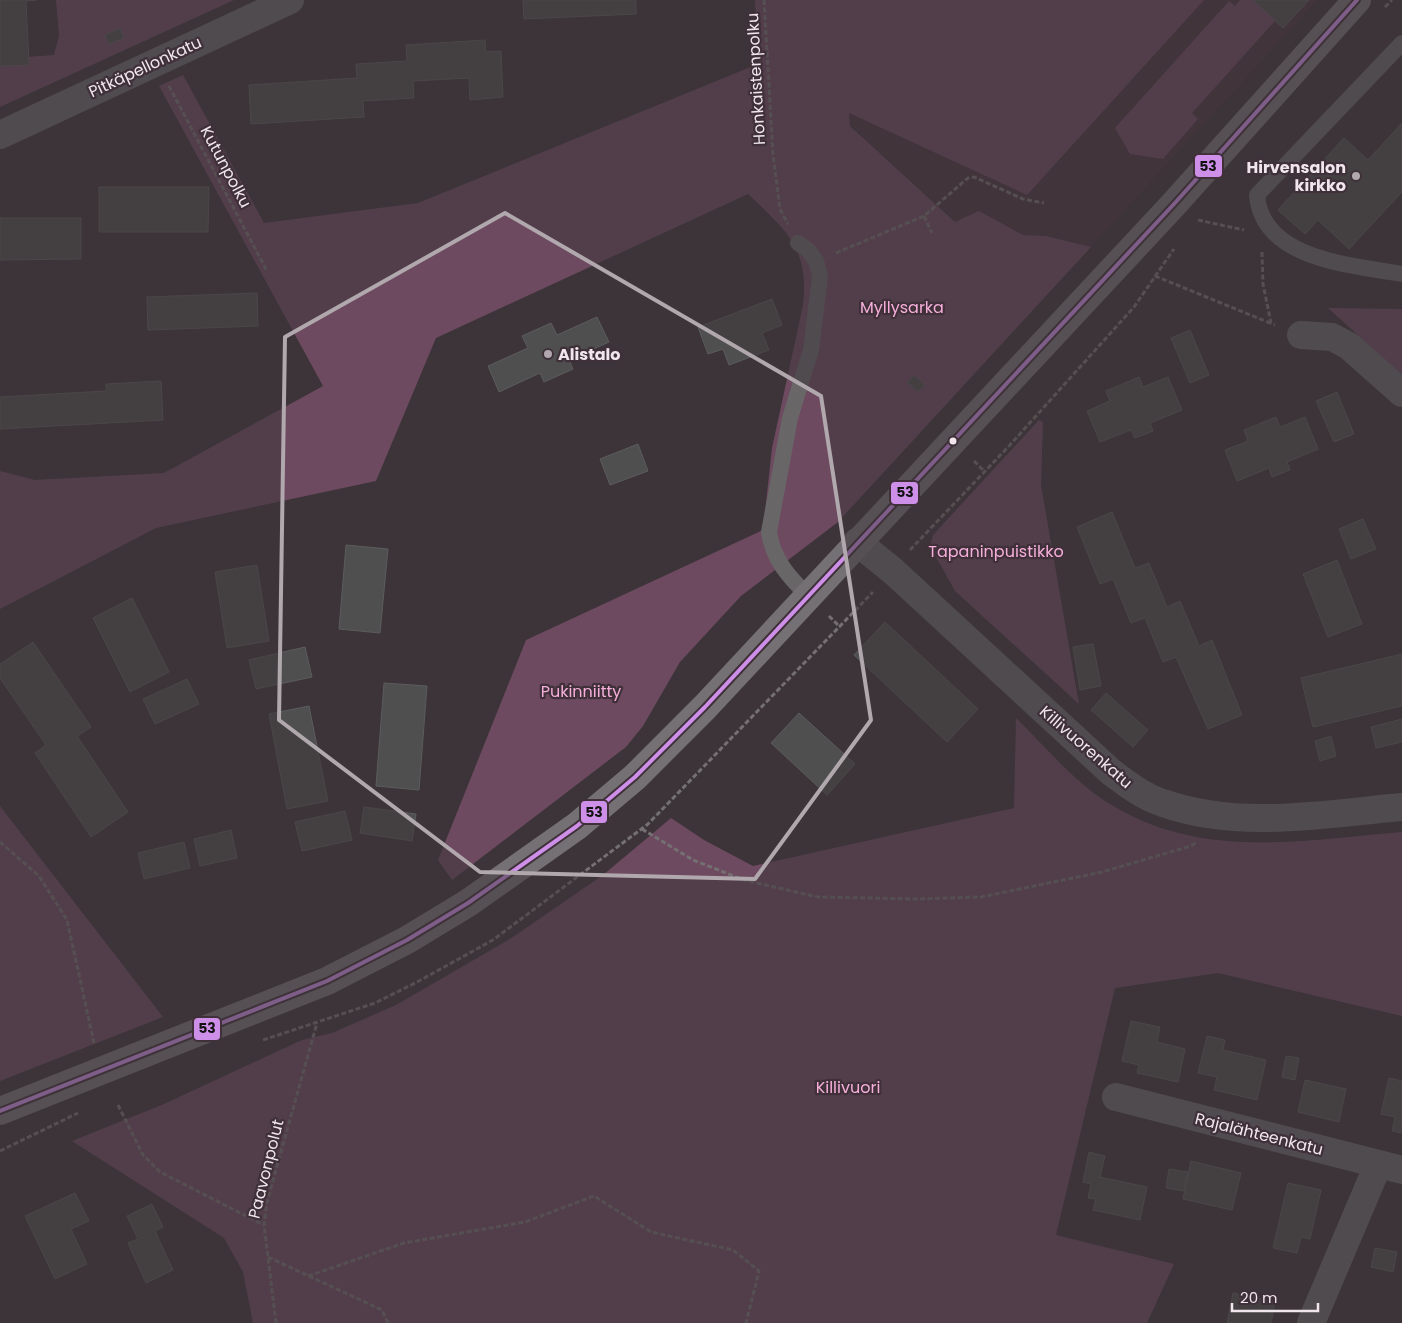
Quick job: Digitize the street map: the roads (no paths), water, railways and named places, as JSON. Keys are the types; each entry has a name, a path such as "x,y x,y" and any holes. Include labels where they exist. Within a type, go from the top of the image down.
{"street":[{"name":"Pitkäpellonkatu","path":"0,135 290,0"},
{"path":"0,1111 327,981 407,940 468,903 577,826 635,777 705,708 1174,204 1358,0"},
{"path":"1301,335 1332,337 1349,346 1402,393"},
{"name":"Killivuorenkatu","path":"858,542 893,571 1111,772 1142,793 1163,803 1235,818 1260,819 1402,807"},
{"name":"Rajalähteenkatu","path":"1116,1097 1390,1168"},
{"path":"1311,1323 1390,1168"}],"lane":[{"path":"1402,43 1257,195 1258,208 1266,224 1288,246 1317,257 1402,274"},
{"path":"798,243 808,250 816,261 820,276 811,350 790,418 769,532 771,549 787,575 809,597"}],"place":[{"name":"Hirvensalon kirkko","path":"1356,176"},
{"name":"Alistalo","path":"548,354"}],"park label":[{"name":"Myllysarka","path":"902,307"},
{"name":"Tapaninpuistikko","path":"996,551"},
{"name":"Pukinniitty","path":"581,691"},
{"name":"Killivuori","path":"848,1087"}]}
